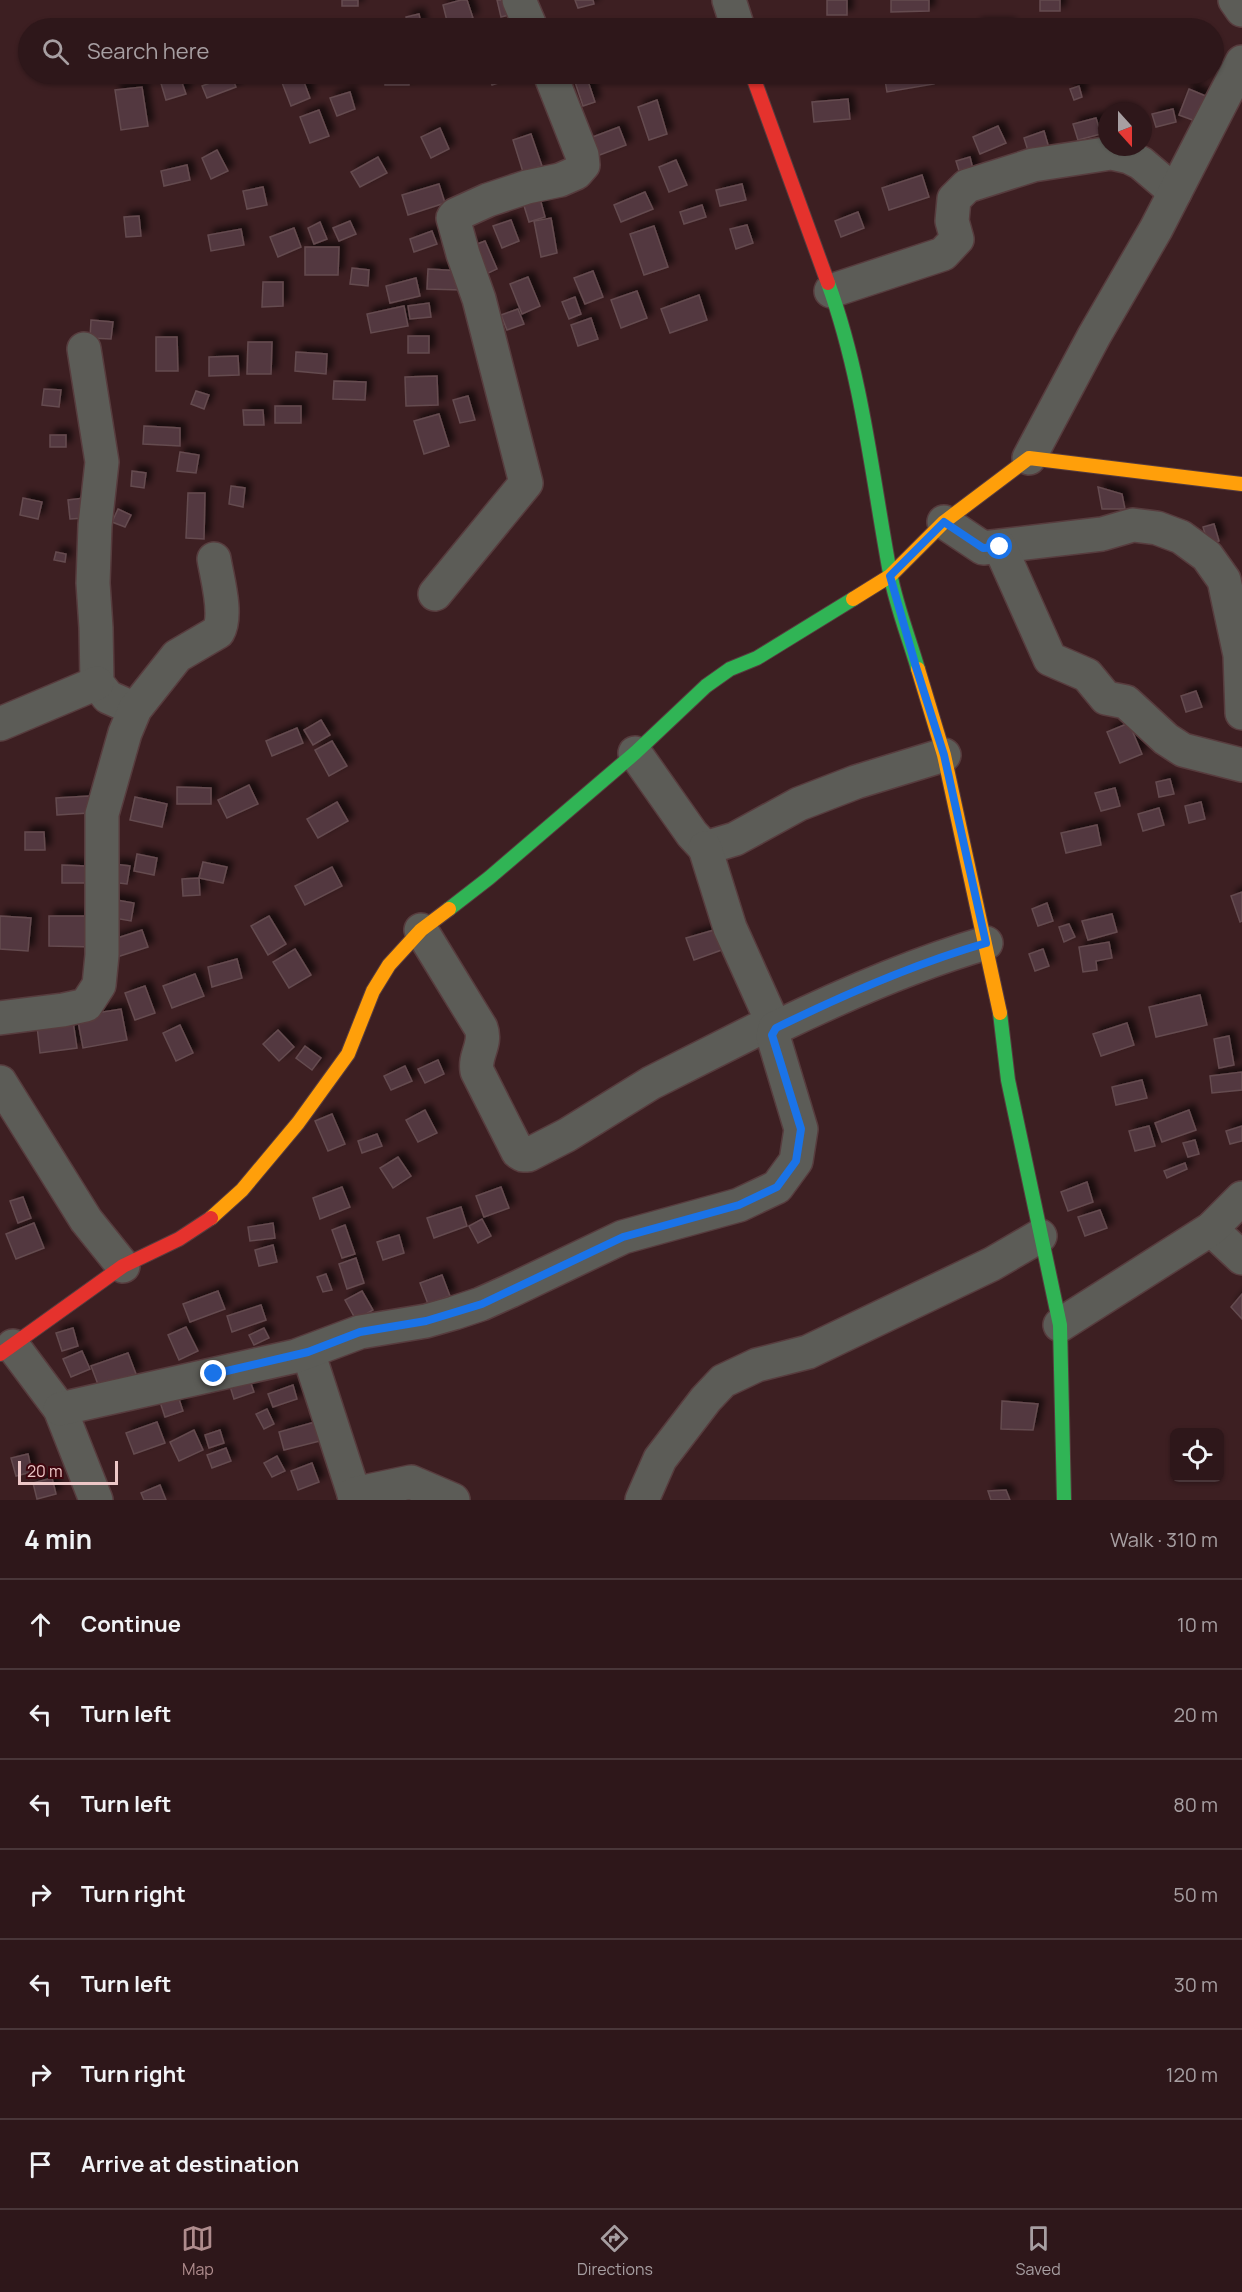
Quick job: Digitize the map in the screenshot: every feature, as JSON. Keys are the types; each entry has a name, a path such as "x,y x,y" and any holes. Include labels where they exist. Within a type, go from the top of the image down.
{"street":[{"path":"519,0 527,18"},
{"path":"729,0 735,18"},
{"path":"1235,0 1242,10"},
{"path":"96,1500 60,1409 38,1377 7,1350 123,1266 179,1239 214,1216 242,1190 298,1123 348,1054 373,991 389,965 421,930 489,878 635,753 714,680 730,669 757,658 890,576 944,522 1029,458 1175,192 1242,62"},
{"path":"435,594 526,483 479,299 453,218 488,200 527,187 560,180 576,173 583,165 582,154 554,84"},
{"path":"756,84 831,291 863,413 890,576 944,755 986,943 999,1006 1008,1080 1060,1325 1064,1500"},
{"path":"831,291 943,254 957,239 952,221 954,199 966,186 1032,165 1111,153 1129,157 1141,163 1175,192"},
{"path":"84,349 102,462 95,525 93,584 97,683 108,698 135,709"},
{"path":"1029,458 1242,484"},
{"path":"944,522 983,548 1102,534 1133,525 1156,528 1181,537 1207,556 1224,580 1240,655 1242,713"},
{"path":"1000,547 1050,659 1087,675 1106,698 1126,702 1166,739 1183,750 1242,765"},
{"path":"0,1018 86,1005 99,985 102,955 102,813 124,733 135,709 177,656 218,632 221,626 223,617 214,559"},
{"path":"0,724 97,683"},
{"path":"635,753 692,834 705,848 730,928 776,1028"},
{"path":"705,848 735,839 799,804 856,782 944,755"},
{"path":"421,930 481,1028 484,1040 475,1063 477,1071 518,1152 523,1155 528,1155 567,1135 651,1083 756,1030 776,1028 831,1000 951,953 986,943"},
{"path":"60,1409 308,1352 360,1332 426,1321 482,1304 623,1237 739,1205 777,1187 796,1161 801,1129 772,1035 776,1028"},
{"path":"0,1082 86,1220 123,1266"},
{"path":"1060,1325 1211,1229 1242,1198"},
{"path":"1211,1229 1242,1258"},
{"path":"642,1500 660,1459 706,1399 723,1381 757,1365 808,1352 992,1264 1040,1236"},
{"path":"308,1352 355,1497 411,1482 453,1500"}],"building":[{"path":"342,0 358,0 358,6 342,6"},
{"path":"467,0 473,18 446,18 443,5"},
{"path":"497,0 514,0 517,13 501,17"},
{"path":"575,0 593,0 594,4 578,8"},
{"path":"827,0 847,0 847,15 827,15"},
{"path":"891,0 929,0 929,11 891,12"},
{"path":"1040,0 1060,0 1060,11 1040,11"},
{"path":"419,14 420,18 406,18"},
{"path":"161,84 182,84 186,94 166,100"},
{"path":"235,84 236,87 207,98 202,86"},
{"path":"283,84 305,84 310,98 291,106"},
{"path":"385,84 409,84 409,85"},
{"path":"576,84 589,84 595,102 583,106"},
{"path":"886,84 934,84 887,92"},
{"path":"1079,86 1082,97 1074,100 1070,89"},
{"path":"142,87 148,126 121,130 115,90"},
{"path":"1189,89 1208,97 1198,122 1179,115"},
{"path":"350,92 355,109 337,116 330,98"},
{"path":"848,99 850,119 814,122 812,102"},
{"path":"657,100 667,134 649,140 638,107"},
{"path":"1173,109 1176,122 1156,127 1152,114"},
{"path":"319,110 329,136 310,143 300,117"},
{"path":"1096,118 1098,135 1078,140 1073,124"},
{"path":"998,126 1006,143 980,154 973,137"},
{"path":"619,127 626,145 597,156 590,138"},
{"path":"440,128 449,149 431,158 421,137"},
{"path":"1044,131 1049,148 1029,154 1024,138"},
{"path":"531,134 542,166 523,172 513,140"},
{"path":"217,150 228,171 211,179 202,158"},
{"path":"378,157 387,173 360,187 351,172"},
{"path":"970,157 974,173 961,177 956,161"},
{"path":"676,160 687,185 669,192 659,167"},
{"path":"187,165 190,180 164,186 161,171"},
{"path":"922,175 929,197 889,210 882,188"},
{"path":"439,184 445,203 408,215 402,195"},
{"path":"742,184 746,200 720,206 716,190"},
{"path":"263,187 267,205 247,209 243,191"},
{"path":"538,191 545,217 529,222 521,196"},
{"path":"645,192 653,209 621,222 614,205"},
{"path":"702,205 706,217 684,224 680,212"},
{"path":"858,212 864,228 841,237 835,221"},
{"path":"139,216 141,236 126,237 124,217"},
{"path":"551,218 557,253 541,257 534,221"},
{"path":"511,220 519,241 502,248 493,226"},
{"path":"350,221 356,234 339,241 333,228"},
{"path":"320,222 327,239 314,244 308,228"},
{"path":"747,225 753,243 736,249 730,229"},
{"path":"654,226 668,267 644,275 630,234"},
{"path":"294,228 301,247 278,257 270,237"},
{"path":"241,229 244,245 211,251 208,235"},
{"path":"432,231 437,244 414,252 410,239"},
{"path":"485,241 497,269 482,276 469,247"},
{"path":"305,247 339,247 338,275 305,275"},
{"path":"352,268 369,270 368,286 350,284"},
{"path":"428,269 463,271 462,290 427,289"},
{"path":"593,271 603,297 585,304 574,278"},
{"path":"528,277 540,306 522,314 510,284"},
{"path":"416,278 420,296 390,303 386,286"},
{"path":"263,282 283,282 283,306 262,307"},
{"path":"637,291 647,318 621,328 611,300"},
{"path":"699,295 707,320 670,333 661,309"},
{"path":"575,297 581,314 569,319 562,302"},
{"path":"429,303 431,317 410,319 408,306"},
{"path":"404,306 408,326 371,333 367,314"},
{"path":"518,309 524,324 507,330 501,315"},
{"path":"591,318 598,339 578,346 571,325"},
{"path":"91,320 113,322 111,339 90,338"},
{"path":"408,336 429,336 429,353 408,353"},
{"path":"156,337 177,337 178,371 156,371"},
{"path":"248,342 272,342 271,374 247,374"},
{"path":"296,352 327,354 326,374 295,371"},
{"path":"238,356 239,375 209,376 209,357"},
{"path":"437,376 438,405 406,406 405,377"},
{"path":"334,381 366,382 365,400 333,399"},
{"path":"44,389 61,390 59,407 42,405"},
{"path":"196,391 209,395 204,409 191,404"},
{"path":"468,396 475,420 460,423 453,400"},
{"path":"275,406 301,406 301,423 275,423"},
{"path":"243,410 263,410 264,425 244,425"},
{"path":"439,414 449,446 424,454 414,421"},
{"path":"144,426 180,428 180,446 143,444"},
{"path":"50,435 66,435 66,447 50,447"},
{"path":"180,452 199,455 196,473 177,471"},
{"path":"132,471 146,473 144,488 131,486"},
{"path":"231,486 245,488 243,507 229,504"},
{"path":"1098,487 1122,494 1125,509 1102,509"},
{"path":"188,493 205,493 204,539 186,538"},
{"path":"23,498 42,502 38,519 20,515"},
{"path":"84,498 85,518 70,519 68,500"},
{"path":"118,509 131,515 125,527 112,522"},
{"path":"1214,524 1219,541 1208,544 1203,527"},
{"path":"56,552 66,554 65,562 54,560"},
{"path":"1196,691 1202,707 1186,712 1181,696"},
{"path":"321,720 330,735 313,745 304,730"},
{"path":"1129,723 1142,754 1120,763 1107,732"},
{"path":"297,728 303,743 272,756 266,741"},
{"path":"332,741 347,766 329,776 315,750"},
{"path":"1170,779 1174,794 1159,797 1156,782"},
{"path":"249,785 258,804 227,818 218,800"},
{"path":"177,787 211,788 211,804 177,804"},
{"path":"1115,788 1120,806 1101,811 1095,793"},
{"path":"89,796 89,813 57,815 56,798"},
{"path":"135,797 167,804 162,827 130,820"},
{"path":"337,802 348,821 318,838 307,819"},
{"path":"1201,802 1205,819 1189,823 1185,806"},
{"path":"1159,808 1164,825 1143,831 1138,814"},
{"path":"1097,825 1101,845 1066,853 1061,833"},
{"path":"25,832 44,832 45,850 25,850"},
{"path":"137,854 157,858 154,875 134,871"},
{"path":"203,862 227,867 223,883 199,878"},
{"path":"114,864 130,866 127,884 111,882"},
{"path":"62,865 86,866 85,883 62,883"},
{"path":"332,867 342,886 305,905 295,886"},
{"path":"199,878 200,895 183,896 182,879"},
{"path":"1242,892 1242,921 1240,922 1231,896"},
{"path":"111,899 134,903 131,921 108,917"},
{"path":"1047,903 1053,921 1038,926 1032,909"},
{"path":"1112,914 1117,932 1088,940 1082,921"},
{"path":"0,916 31,918 28,951 0,949"},
{"path":"49,916 95,916 95,947 49,946"},
{"path":"269,916 286,944 268,955 251,926"},
{"path":"1069,924 1075,937 1064,942 1059,927"},
{"path":"721,928 730,947 694,960 686,938"},
{"path":"142,930 148,947 117,957 111,940"},
{"path":"1109,942 1112,958 1096,961 1097,970 1083,972 1079,947"},
{"path":"295,949 311,975 289,988 273,962"},
{"path":"1043,949 1049,966 1035,971 1029,954"},
{"path":"237,959 242,978 212,987 208,967"},
{"path":"195,974 204,996 172,1008 163,986"},
{"path":"145,986 155,1013 135,1020 125,993"},
{"path":"1200,995 1207,1025 1156,1037 1149,1007"},
{"path":"121,1009 127,1040 83,1048 77,1016"},
{"path":"73,1021 77,1048 40,1053 37,1026"},
{"path":"1127,1023 1134,1045 1101,1056 1093,1034"},
{"path":"180,1025 193,1053 176,1061 163,1033"},
{"path":"278,1030 294,1047 279,1061 263,1044"},
{"path":"1229,1036 1234,1065 1219,1068 1214,1039"},
{"path":"305,1046 321,1058 312,1070 296,1058"},
{"path":"438,1060 444,1074 425,1083 418,1069"},
{"path":"405,1066 412,1081 391,1090 384,1076"},
{"path":"1242,1072 1242,1090 1212,1093 1210,1076"},
{"path":"1142,1080 1147,1098 1116,1105 1112,1087"},
{"path":"425,1110 437,1133 418,1142 406,1120"},
{"path":"1189,1110 1196,1130 1162,1142 1155,1123"},
{"path":"332,1114 345,1144 328,1151 315,1121"},
{"path":"1149,1126 1155,1146 1135,1151 1129,1131"},
{"path":"1242,1126 1242,1141 1230,1144 1226,1131"},
{"path":"377,1134 382,1146 362,1153 358,1141"},
{"path":"1195,1140 1199,1154 1188,1157 1183,1143"},
{"path":"398,1157 411,1176 393,1188 380,1168"},
{"path":"1185,1163 1187,1169 1167,1178 1164,1171"},
{"path":"1087,1182 1093,1202 1068,1211 1061,1192"},
{"path":"342,1187 350,1207 320,1219 313,1198"},
{"path":"501,1187 509,1208 484,1217 476,1196"},
{"path":"23,1197 31,1218 18,1223 10,1201"},
{"path":"461,1207 467,1226 434,1238 427,1218"},
{"path":"1100,1210 1107,1228 1085,1236 1078,1217"},
{"path":"482,1219 491,1236 478,1243 469,1226"},
{"path":"34,1223 44,1248 16,1259 6,1234"},
{"path":"273,1223 275,1238 250,1241 248,1227"},
{"path":"345,1225 355,1254 342,1258 332,1230"},
{"path":"399,1235 404,1253 383,1260 377,1242"},
{"path":"273,1245 277,1262 259,1266 255,1250"},
{"path":"356,1258 364,1283 347,1289 339,1264"},
{"path":"326,1274 332,1290 323,1292 317,1277"},
{"path":"442,1275 450,1296 428,1304 420,1283"},
{"path":"218,1291 225,1309 190,1322 183,1304"},
{"path":"362,1291 373,1310 356,1320 345,1300"},
{"path":"1242,1294 1242,1319 1231,1307"},
{"path":"261,1305 266,1320 232,1332 227,1316"},
{"path":"186,1327 198,1351 179,1360 168,1335"},
{"path":"73,1328 78,1346 62,1351 56,1333"},
{"path":"264,1328 269,1338 254,1345 249,1335"},
{"path":"82,1351 90,1369 71,1377 63,1359"},
{"path":"128,1353 136,1374 99,1387 91,1366"},
{"path":"247,1372 254,1392 234,1399 228,1380"},
{"path":"293,1385 297,1399 273,1407 268,1394"},
{"path":"178,1396 183,1411 165,1417 160,1402"},
{"path":"1002,1401 1038,1404 1033,1430 1001,1429"},
{"path":"267,1409 274,1424 264,1429 256,1414"},
{"path":"157,1422 165,1443 134,1454 126,1433"},
{"path":"315,1422 320,1441 284,1450 279,1432"},
{"path":"194,1430 203,1450 179,1461 170,1442"},
{"path":"220,1430 224,1443 209,1448 205,1435"},
{"path":"226,1448 231,1461 212,1468 207,1455"},
{"path":"28,1454 32,1472 16,1476 11,1458"},
{"path":"277,1456 285,1471 272,1477 264,1463"},
{"path":"312,1463 319,1482 298,1490 291,1471"},
{"path":"52,1478 56,1494 37,1499 33,1483"},
{"path":"160,1485 166,1500 144,1500 141,1493"},
{"path":"1006,1490 1010,1500 991,1500 988,1491"}],"traffic: fast":[{"path":"828,283 850,354 893,585 918,669"},
{"path":"449,909 489,878 635,753 706,686 730,669 757,658 853,599"},
{"path":"1000,1013 1008,1080 1060,1325 1064,1500"}],"traffic: slow":[{"path":"853,599 890,576 944,522 1029,458 1242,484"},
{"path":"918,669 944,755 1000,1013"},
{"path":"211,1218 242,1190 298,1123 348,1054 373,991 389,965 421,930 449,909"}],"traffic: jam":[{"path":"756,84 828,283"},
{"path":"0,1354 123,1266 179,1239 211,1218"}],"route":[{"path":"214,1374 308,1352 360,1332 426,1321 482,1304 623,1237 739,1205 777,1187 796,1161 801,1129 772,1035 776,1028 831,1000 951,953 986,943 944,755 890,576 944,522 983,548 1000,547"}]}
